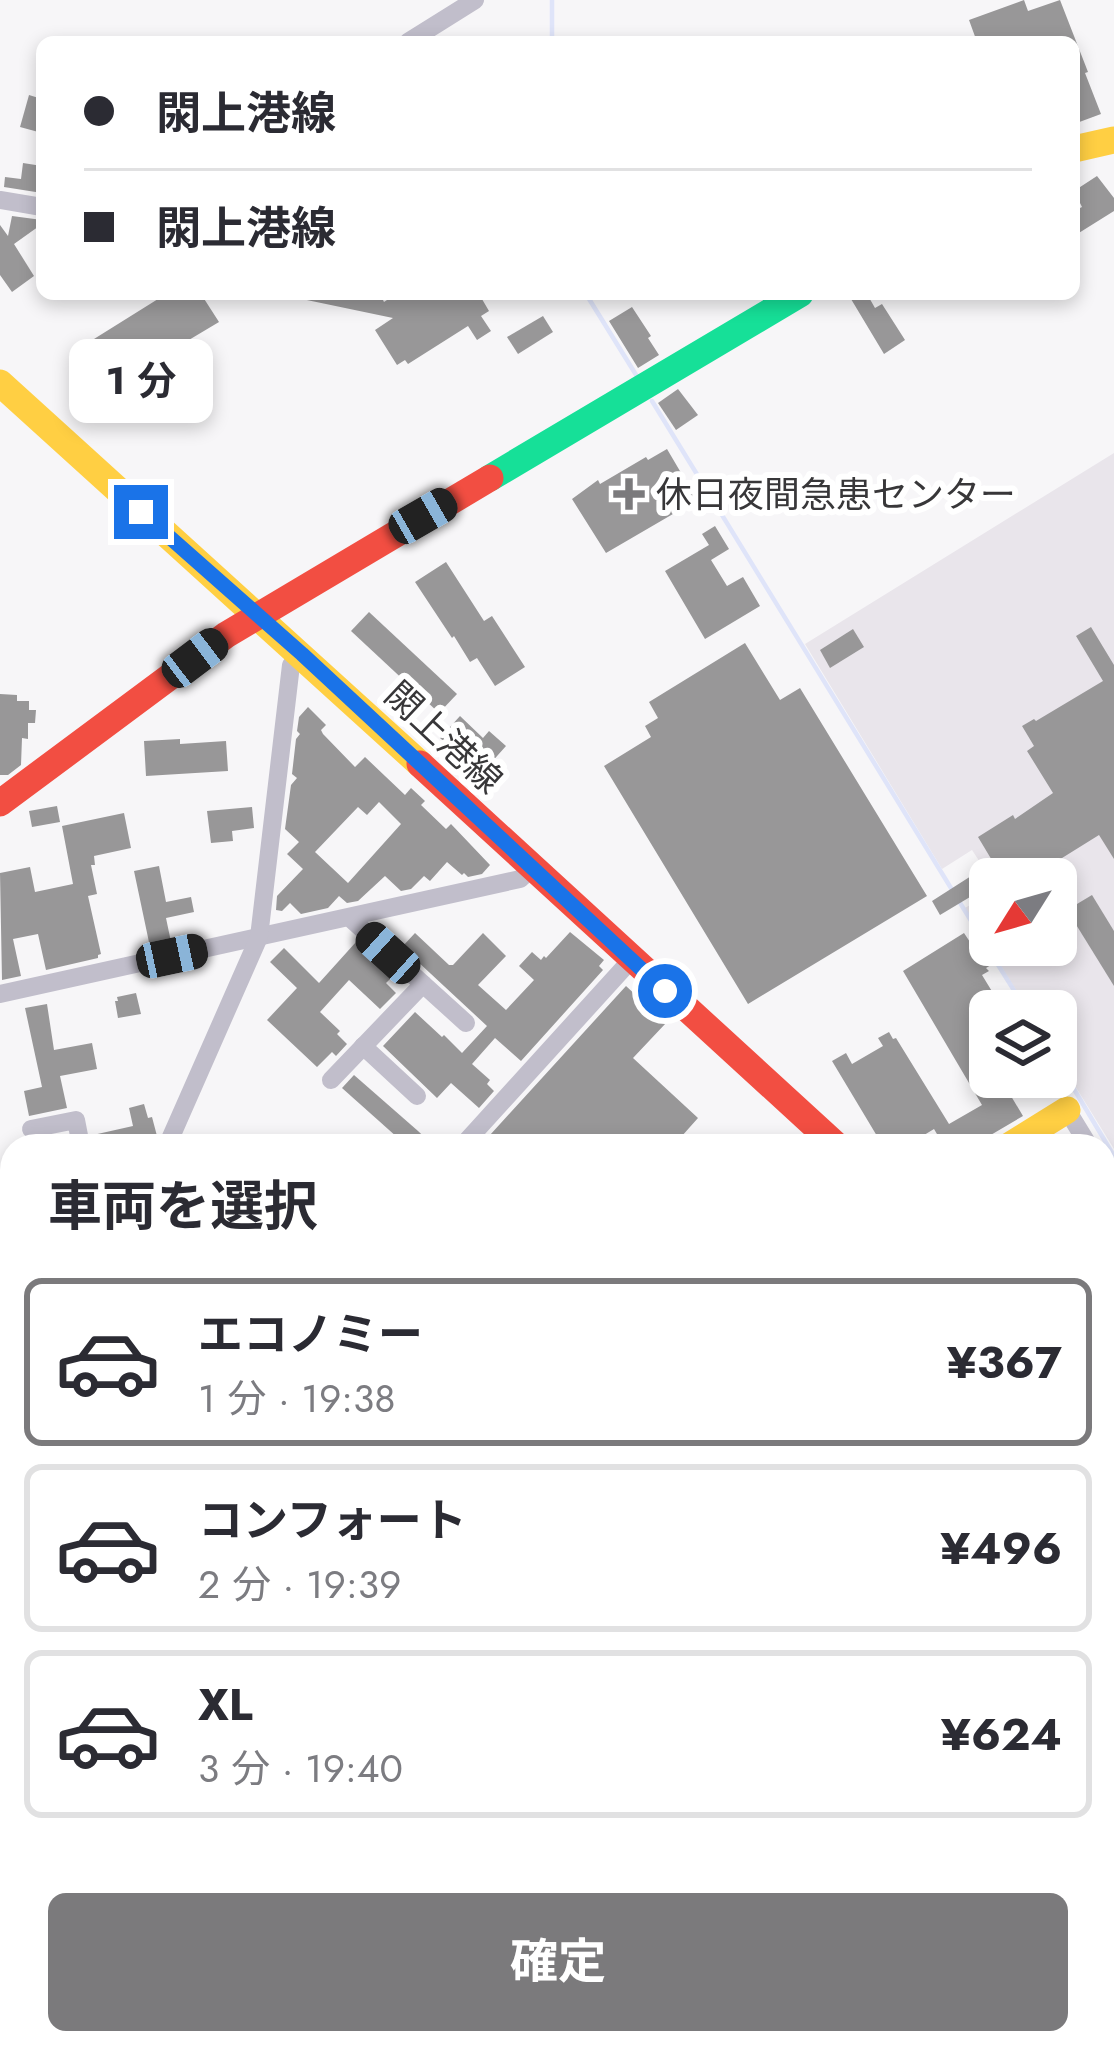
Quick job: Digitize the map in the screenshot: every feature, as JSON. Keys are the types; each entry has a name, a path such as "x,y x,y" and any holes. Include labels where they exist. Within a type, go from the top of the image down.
{"main road":[{"path":"1080,148 1114,140"},
{"path":"0,803 226,635 790,300"},
{"name":"閖上港線","path":"0,382 824,1134"},
{"path":"1028,1134 1067,1110"}],"street":[{"path":"418,36 475,0"},
{"path":"0,200 36,206"},
{"path":"172,1134 259,938 291,665 302,654"},
{"path":"0,994 520,879 532,868"},
{"path":"350,918 466,1023"},
{"path":"473,1134 631,960"},
{"path":"331,1080 423,984"},
{"path":"363,1046 417,1096"},
{"path":"1067,1110 1082,1134"},
{"path":"31,1129 76,1120 79,1134"}],"shaded area":[{"path":"1114,453 1114,1134 1105,1134 1077,1089 1077,990 1016,990 1001,966 1077,966 1077,858 977,858 972,850 942,869 805,644"}],"building":[{"path":"1024,0 1028,11 1060,0 1074,36 975,36 969,20"},
{"path":"1080,51 1085,73 1101,114 1080,122"},
{"path":"29,95 36,97 36,131 20,127"},
{"path":"23,163 36,165 36,192 4,187 5,177 21,179"},
{"path":"1097,176 1114,198 1114,211 1080,232 1082,207 1080,187"},
{"path":"12,216 36,219 36,228 14,244 34,276 12,292 0,275 0,225 8,236"},
{"path":"156,300 205,300 219,322 95,396 84,378 78,382 72,371 79,367 70,354"},
{"path":"307,300 483,300 489,311 481,316 491,331 477,340 468,326 408,364 405,360 397,365 375,330 393,318"},
{"path":"852,300 870,300 875,308 882,304 905,340 884,354"},
{"path":"632,307 659,355 638,368 609,321"},
{"path":"543,316 553,332 518,354 507,337"},
{"path":"678,389 698,415 676,430 658,403"},
{"path":"667,449 697,500 606,553 572,499 598,480 600,484"},
{"path":"715,526 729,549 711,560 727,586 743,577 760,606 705,639 665,571 709,545 702,534"},
{"path":"446,562 484,621 492,616 525,667 495,686 477,658 470,662 415,582"},
{"path":"369,612 457,694 439,713 351,631"},
{"path":"1091,627 1114,665 1114,859 1099,835 1062,858 991,858 978,837 1053,793 1027,751 1034,746 1022,726 1103,681 1076,636"},
{"path":"853,629 864,647 830,668 820,650"},
{"path":"745,643 780,700 800,688 927,896 748,1004 604,766 651,737 645,726 658,718 649,702"},
{"path":"0,694 17,695 17,701 29,701 29,710 36,710 35,723 28,723 28,739 22,738 21,765 8,775 0,775"},
{"path":"308,707 326,725 323,734 355,767 365,757 405,795 411,788 425,801 421,805 446,829 451,824 490,865 482,874 468,877 447,862 430,881 424,876 411,889 401,891 385,876 358,901 347,903 339,896 328,908 301,914 290,903 276,910 277,896 303,869 287,854 299,842 285,829 291,785 297,778 292,774 299,717","holes":["379,802 401,824 348,883 315,852 358,807 367,815"]},
{"path":"460,716 483,738 489,731 506,746 481,774 440,738"},
{"path":"180,739 180,744 226,741 228,771 146,776 144,741"},
{"path":"57,806 60,822 32,827 29,811"},
{"path":"252,807 254,828 232,831 233,841 211,843 207,811"},
{"path":"124,813 131,848 94,856 95,865 91,865 97,894 88,896 101,954 46,970 38,934 13,939 21,976 2,980 0,873 30,867 35,892 73,884 62,826"},
{"path":"159,866 166,902 191,897 194,912 166,918 171,942 150,947 134,871"},
{"path":"969,877 969,898 940,915 932,901"},
{"path":"1092,895 1114,931 1114,986 1077,926 1077,904"},
{"path":"570,932 604,960 599,966 603,970 521,1061 495,1038 472,1064 490,1080 487,1084 494,1091 479,1108 451,1083 437,1098 383,1046 415,1012 462,1053 487,1026 402,947 415,933 453,965 483,933 506,956 478,985 506,1010 534,980 519,966 532,952 541,960 546,958"},
{"path":"964,933 969,940 969,966 989,966 982,975 991,990 969,990 969,1083 903,971"},
{"path":"356,942 391,978 386,983 396,993 380,1009 349,980 320,1012 347,1044 317,1067 267,1020 297,988 270,962 284,948 319,983"},
{"path":"626,986 666,1023 633,1058 698,1118 684,1134 491,1134"},
{"path":"136,993 141,1014 118,1018 117,997"},
{"path":"47,1004 54,1050 92,1043 97,1069 60,1076 67,1108 29,1116 24,1091 42,1087 25,1008"},
{"path":"889,1032 949,1124 982,1105 978,1098 1012,1098 1023,1116 992,1134 937,1134 934,1129 926,1134 876,1134 832,1061 846,1053 852,1064 883,1046 878,1038"},
{"path":"354,1075 420,1134 394,1134 342,1088"},
{"path":"144,1104 156,1134 97,1134 133,1126 129,1108"}],"waterway":[{"path":"552,0 552,36"},
{"path":"590,300 638,378"},
{"path":"652,401 969,917"},
{"path":"999,966 1014,990"},
{"path":"1077,1094 1101,1134"}],"traffic: fast":[{"path":"490,478 790,300"}],"traffic: slow":[{"path":"1080,148 1114,140"},
{"path":"0,383 420,764"},
{"path":"1028,1134 1067,1110"}],"traffic: jam":[{"path":"0,803 226,635 490,478"},
{"path":"420,764 824,1134"}],"place":[{"name":"休日夜間急患センター","path":"629,494"}],"route":[{"path":"141,512 302,654 665,991"}]}
